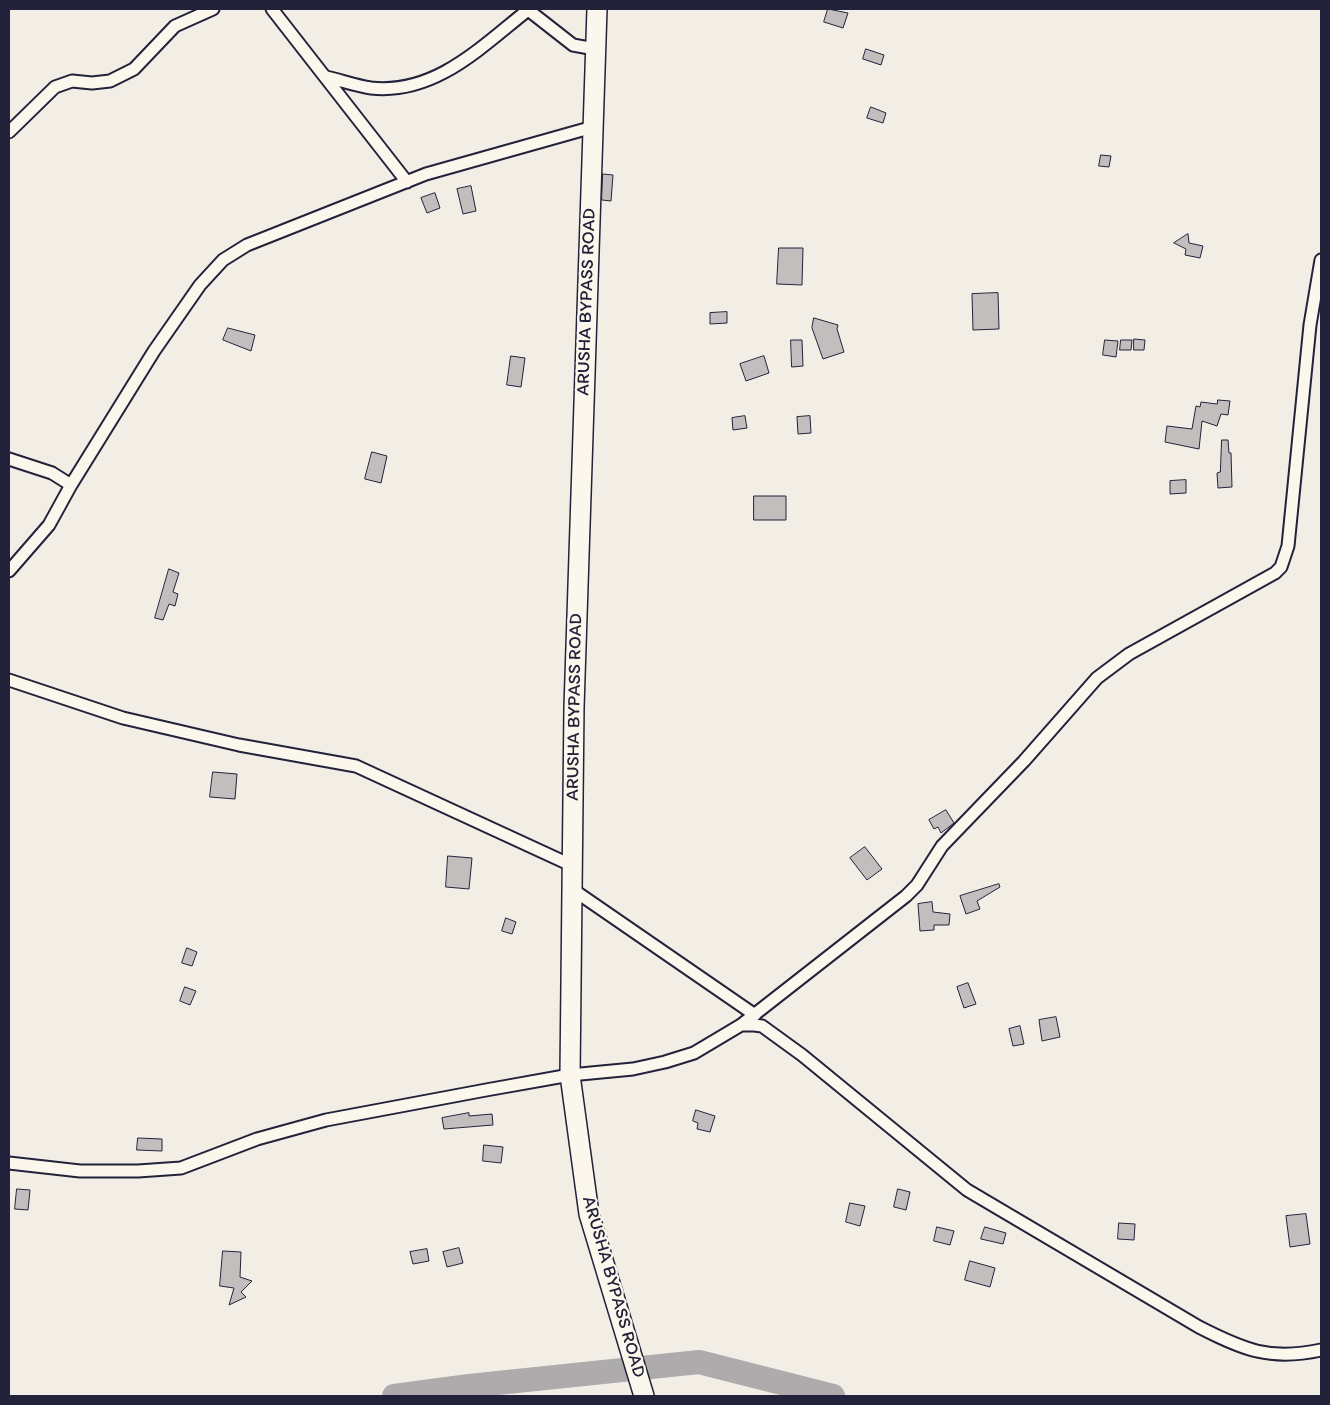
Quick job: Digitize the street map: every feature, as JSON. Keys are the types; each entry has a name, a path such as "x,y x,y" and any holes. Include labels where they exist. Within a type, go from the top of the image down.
{"main road":[{"name":"ARUSHA BYPASS ROAD","path":"596,9 574,707 570,1075 589,1214 644,1396"}],"street":[{"path":"9,132 55,88 72,81 92,83 110,81 134,69 176,26 213,9"},
{"path":"272,9 406,182"},
{"path":"326,77 370,88 394,88 423,83 459,64 527,9 573,45 595,49"},
{"path":"9,571 49,525 71,485 154,351 200,285 223,260 247,245 406,182 593,127"},
{"path":"9,1163 80,1172 181,1168 257,1138 299,1126 570,1075 633,1069 664,1062 694,1053 741,1025 906,896 917,885 942,846 1024,761 1097,678 1128,654 1275,573 1281,566 1288,546 1310,325 1321,260"},
{"path":"9,459 52,473 71,485"},
{"path":"9,680 123,718 239,745 356,766 572,866"},
{"path":"572,889 755,1014"},
{"path":"741,1025 762,1026 779,1038 967,1190 1199,1327 1237,1347 1269,1355 1302,1354 1321,1350"}],"building":[{"path":"828,9 848,13 843,28 824,22"},
{"path":"866,49 884,55 881,65 863,59"},
{"path":"871,107 886,113 883,123 867,118"},
{"path":"1101,155 1111,156 1109,167 1099,166"},
{"path":"603,174 613,175 611,201 602,200"},
{"path":"471,186 476,211 463,214 457,189"},
{"path":"435,193 440,208 427,213 421,198"},
{"path":"1188,234 1189,243 1203,246 1200,258 1185,255 1186,249 1174,243"},
{"path":"779,248 803,248 802,285 777,284"},
{"path":"998,293 999,329 973,330 972,294"},
{"path":"727,312 727,323 710,324 710,313"},
{"path":"814,318 838,325 837,329 844,352 823,359 812,328"},
{"path":"228,328 255,335 251,351 223,340"},
{"path":"1134,339 1145,340 1144,350 1134,350"},
{"path":"791,340 802,340 803,366 792,367"},
{"path":"1105,340 1118,341 1116,357 1103,355"},
{"path":"1121,340 1132,340 1131,350 1120,350"},
{"path":"511,356 525,358 521,387 507,385"},
{"path":"764,356 769,373 746,381 740,364"},
{"path":"1218,400 1230,401 1228,415 1221,414 1217,426 1202,421 1199,449 1165,442 1167,426 1192,429 1196,406 1200,407 1201,402 1217,404"},
{"path":"745,416 747,428 733,430 732,418"},
{"path":"810,416 811,433 798,434 797,417"},
{"path":"1222,440 1228,440 1229,453 1231,453 1232,487 1218,488 1217,473 1220,472"},
{"path":"372,452 387,456 381,483 365,479"},
{"path":"1186,480 1186,493 1170,494 1170,481"},
{"path":"754,496 786,496 786,520 754,520"},
{"path":"169,569 179,573 173,592 178,594 175,606 169,604 163,620 155,618"},
{"path":"213,772 237,774 235,799 210,797"},
{"path":"946,810 954,823 941,833 938,827 934,829 929,820"},
{"path":"865,847 882,869 867,880 850,858"},
{"path":"448,856 472,858 469,889 446,887"},
{"path":"999,884 1000,887 977,901 980,909 966,914 960,896"},
{"path":"932,902 933,912 950,914 949,925 934,925 934,930 920,931 918,904"},
{"path":"506,918 516,922 512,934 502,931"},
{"path":"187,948 197,952 192,966 182,963"},
{"path":"968,983 976,1004 964,1008 957,987"},
{"path":"185,987 196,991 190,1005 180,1001"},
{"path":"1056,1017 1060,1037 1042,1041 1039,1020"},
{"path":"1020,1026 1024,1044 1013,1046 1009,1029"},
{"path":"696,1110 715,1116 710,1132 697,1129 698,1123 693,1121"},
{"path":"469,1113 469,1116 492,1114 493,1125 444,1129 442,1118"},
{"path":"138,1138 162,1139 162,1151 137,1150"},
{"path":"484,1145 503,1147 501,1163 483,1161"},
{"path":"17,1189 30,1190 28,1210 15,1209"},
{"path":"898,1189 910,1192 906,1210 894,1207"},
{"path":"850,1203 865,1206 860,1226 846,1222"},
{"path":"1306,1214 1310,1244 1290,1247 1286,1216"},
{"path":"1119,1223 1135,1224 1134,1240 1118,1239"},
{"path":"937,1227 954,1231 950,1245 934,1241"},
{"path":"985,1227 1006,1233 1003,1244 981,1239"},
{"path":"459,1248 463,1263 447,1267 443,1252"},
{"path":"427,1249 429,1261 413,1264 410,1252"},
{"path":"223,1251 241,1252 240,1277 252,1281 241,1292 246,1297 229,1305 234,1288 220,1286"},
{"path":"970,1261 995,1268 990,1287 965,1280"}],"waterway":[{"path":"394,1396 469,1386 699,1362 833,1396"}]}
